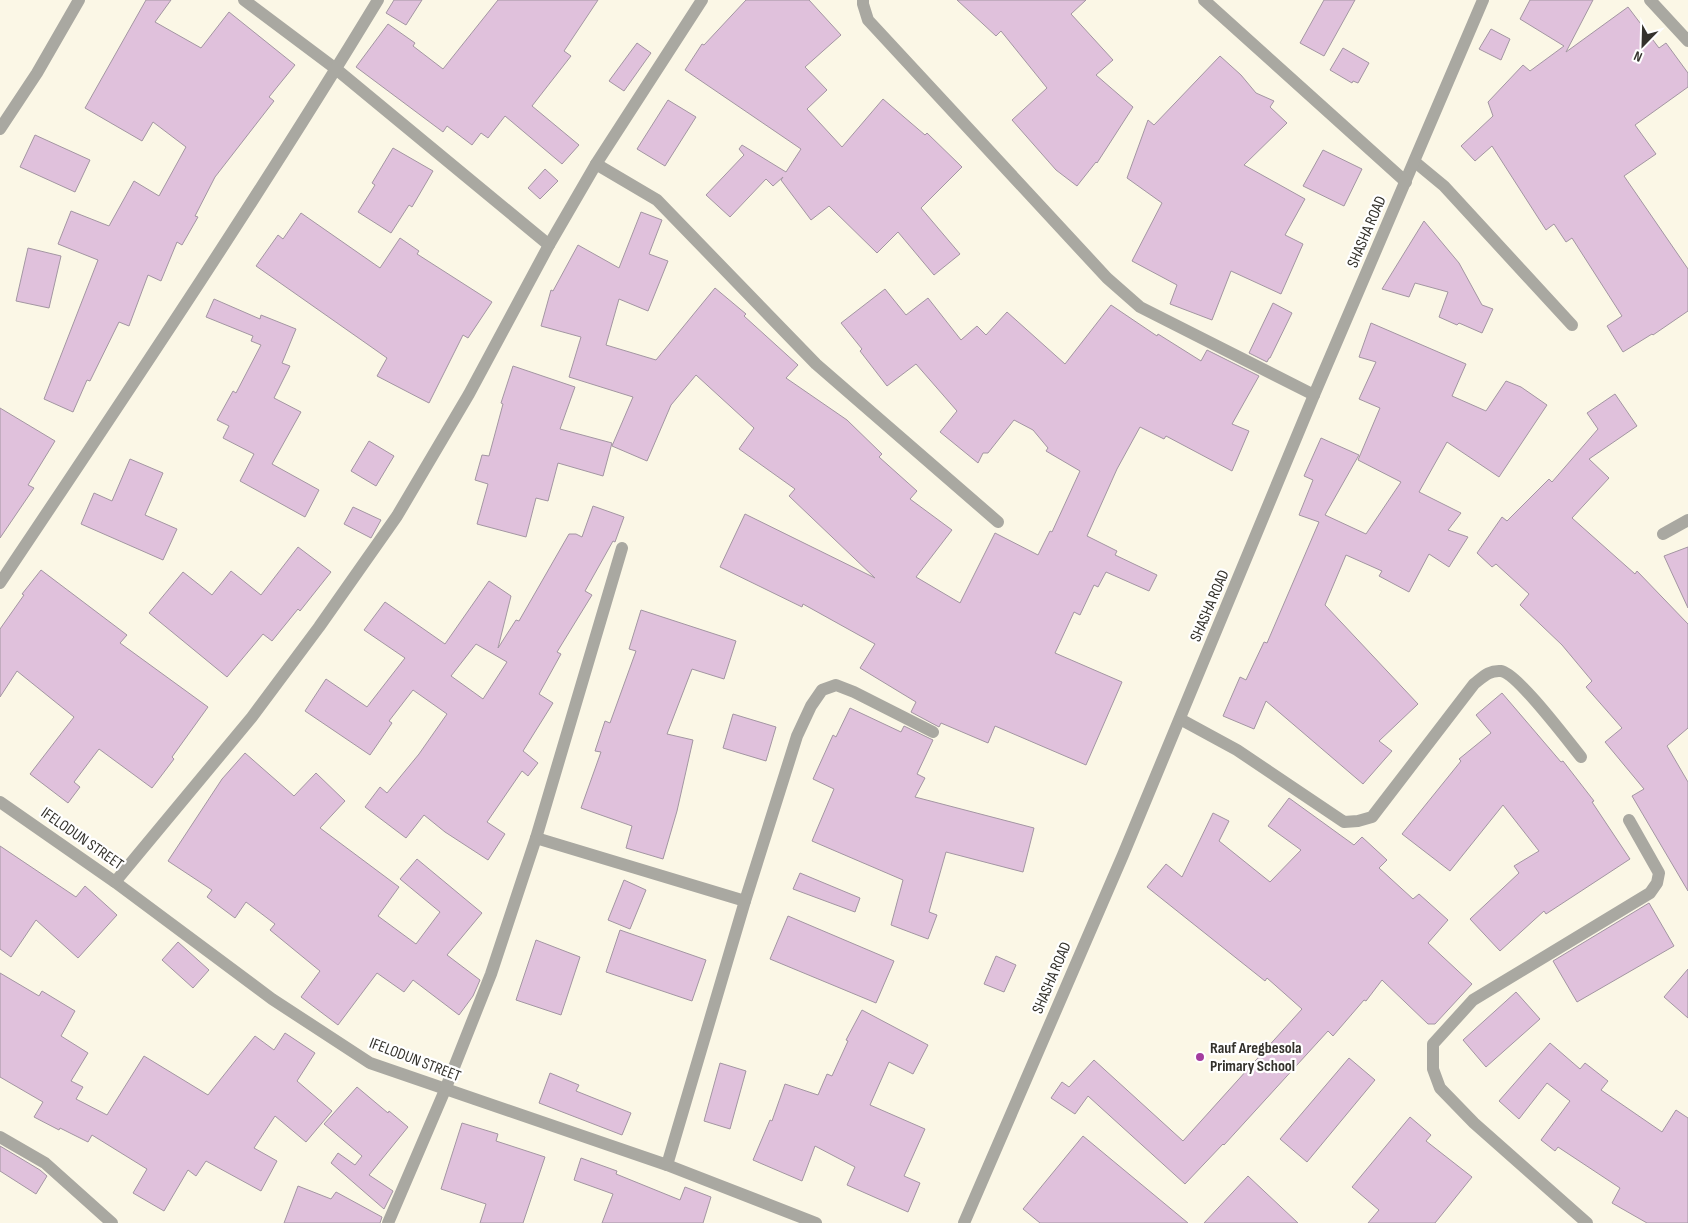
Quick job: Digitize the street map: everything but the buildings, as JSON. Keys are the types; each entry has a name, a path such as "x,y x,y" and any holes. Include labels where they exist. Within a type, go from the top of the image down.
{"street":[{"path":"0,129 37,73 79,0"},
{"path":"244,0 336,69 549,244"},
{"path":"0,583 123,398 336,69 378,0"},
{"path":"115,882 252,717 319,628 396,516 470,394 549,244 596,164 702,0"},
{"path":"863,0 868,20 1101,271 1140,307 1314,395"},
{"path":"1204,0 1406,182"},
{"name":"SHASHA ROAD","path":"964,1223 1180,719 1314,395 1483,0"},
{"path":"1650,0 1688,41"},
{"path":"1415,162 1444,186 1572,325"},
{"path":"596,164 657,200 816,364 998,522"},
{"path":"1663,534 1688,520"},
{"path":"388,1223 445,1090 491,974 536,838 622,548"},
{"path":"1180,719 1236,750 1344,822 1372,817 1474,684 1489,672 1503,671 1517,681 1581,756"},
{"path":"666,1165 744,900 797,736 811,706 822,690 836,685 854,692 933,732"},
{"name":"IFELODUN STREET","path":"0,802 115,882 272,999 370,1063 666,1165 816,1223"},
{"path":"1587,1223 1474,1123 1440,1088 1433,1069 1432,1044 1473,1000 1650,893 1657,884 1659,873 1629,820"},
{"path":"536,838 744,900"},
{"path":"0,1137 45,1163 112,1223"}],"place":[{"name":"Rauf Aregbesola Primary School","path":"1200,1057"}]}
